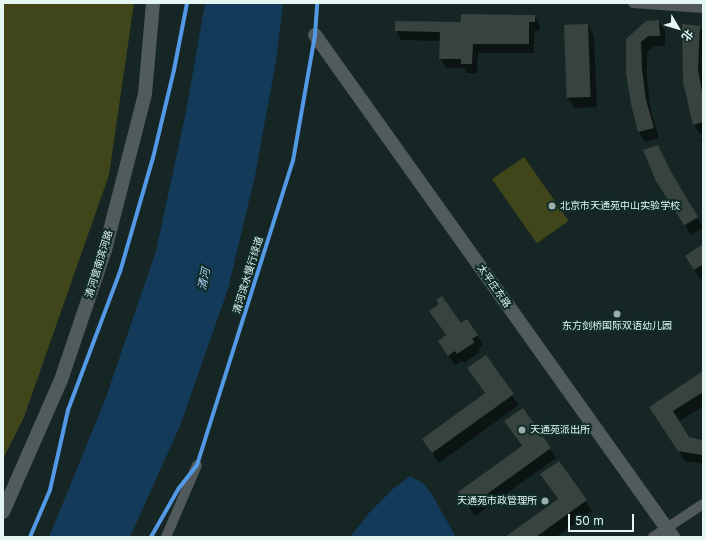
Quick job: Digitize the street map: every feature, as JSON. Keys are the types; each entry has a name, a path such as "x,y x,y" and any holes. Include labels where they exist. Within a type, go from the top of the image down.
{"street":[{"name":"清河营南滨河路","path":"3,512 61,380 105,250 145,94 153,3"},
{"path":"633,3 703,8"},
{"name":"太平庄东路","path":"315,35 670,533"},
{"path":"166,537 197,465"},
{"path":"653,537 670,533 703,504"}],"green space":[{"path":"3,3 134,3 109,175 24,417 3,459"},
{"path":"524,157 569,221 537,243 492,179"}],"water":[{"name":"清河","path":"205,3 283,3 276,61 255,176 228,289 180,426 130,537 49,537 105,400 156,251 187,107"},
{"path":"410,476 423,483 431,493 456,537 350,537 369,513 394,488"}],"building":[{"path":"461,14 535,15 535,22 529,22 529,44 473,44 472,64 461,64 461,59 439,59 440,32 395,31 395,21 461,22"},
{"path":"659,20 660,36 648,36 641,42 642,69 646,100 654,128 638,132 631,104 626,73 626,39 646,21"},
{"path":"588,24 591,97 567,98 564,25"},
{"path":"682,24 700,26 698,70 703,97 703,122 693,125 683,82"},
{"path":"658,145 671,172 698,217 684,225 656,181 643,150"},
{"path":"703,244 703,264 694,270 685,256"},
{"path":"442,296 461,323 467,319 478,335 472,339 475,342 457,354 455,351 448,356 438,341 446,335 429,311 439,304 436,300"},
{"path":"486,355 514,394 432,453 422,439 485,393 467,368"},
{"path":"703,371 703,392 673,411 689,437 703,440 703,455 678,451 649,407"},
{"path":"523,408 551,448 469,507 458,492 522,446 504,421"},
{"path":"559,461 587,500 536,537 505,537 558,499 540,474"}],"cycle path":[{"path":"30,537 50,490 68,410 120,272 153,158 174,70 187,3"},
{"name":"清河滨水慢行绿道","path":"151,537 179,488 197,465 293,161 315,35 317,3"}],"place":[{"name":"北京市天通苑中山实验学校","path":"552,206"},
{"name":"东方剑桥国际双语幼儿园","path":"617,314"},
{"name":"天通苑派出所","path":"522,430"},
{"name":"天通苑市政管理所","path":"545,501"}]}
